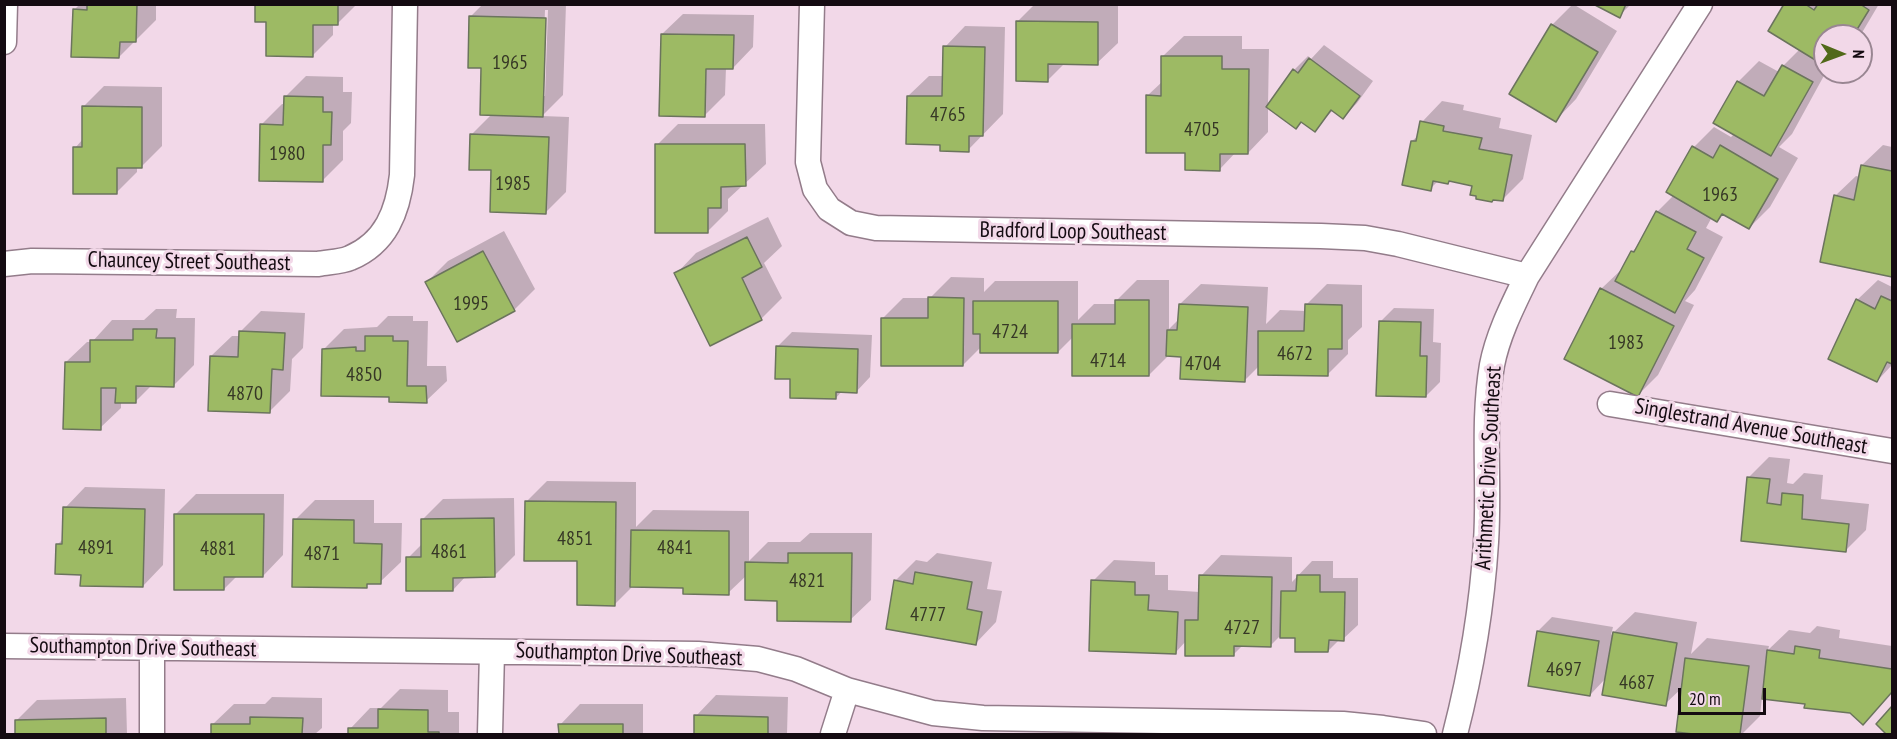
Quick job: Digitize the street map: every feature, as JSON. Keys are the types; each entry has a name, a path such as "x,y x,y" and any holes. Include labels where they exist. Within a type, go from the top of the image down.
{"street":[{"path":"4,42 5,4"},
{"name":"Chauncey Street Southeast","path":"4,264 32,261 318,264 350,258 370,245 387,229 399,201 402,176 405,4"},
{"name":"Bradford Loop Southeast","path":"812,4 808,162 815,189 829,208 851,223 876,228 1365,238 1527,276"},
{"name":"Arithmetic Drive Southeast","path":"1455,735 1467,687 1483,587 1488,395 1492,363 1504,325 1527,276 1700,4"},
{"name":"Singlestrand Avenue Southeast","path":"1610,404 1893,451"},
{"name":"Southampton Drive Southeast","path":"4,646 698,654 758,659 796,669 847,690 933,713 1167,728 1343,724 1424,735"},
{"path":"152,648 152,735"},
{"path":"490,735 492,652"},
{"path":"833,735 847,690"}],"building":[{"path":"87,4 137,4 136,42 120,42 119,58 71,57 73,9 87,10"},
{"path":"255,4 338,4 338,25 313,25 313,57 266,56 266,22 255,22"},
{"path":"1593,4 1626,4 1620,18"},
{"path":"1784,4 1805,4 1814,10 1818,4 1860,4 1869,10 1860,24 1813,24 1813,59 1768,31"},
{"path":"469,16 546,18 543,117 480,115 481,68 468,68"},
{"path":"1016,21 1098,22 1098,65 1048,64 1048,82 1016,81"},
{"path":"1551,24 1598,52 1556,122 1509,94"},
{"path":"661,34 734,35 733,69 706,69 705,117 659,116"},
{"path":"943,46 985,47 983,136 969,136 969,152 940,151 940,145 906,144 907,96 942,96"},
{"path":"1161,56 1222,56 1222,69 1249,69 1248,154 1220,154 1220,171 1185,170 1185,153 1146,153 1146,95 1161,96"},
{"path":"1309,58 1360,96 1343,119 1331,110 1315,132 1301,122 1296,129 1266,107 1293,69 1298,73"},
{"path":"1782,65 1813,82 1771,156 1713,123 1737,81 1764,96"},
{"path":"284,96 323,97 323,112 332,112 331,145 323,145 323,182 259,181 260,124 283,125"},
{"path":"82,106 142,107 142,168 117,168 117,194 73,194 73,147 82,147"},
{"path":"1420,121 1444,126 1443,131 1482,138 1479,149 1512,155 1503,201 1493,200 1492,202 1476,199 1476,196 1470,195 1472,186 1449,181 1448,184 1433,181 1431,191 1402,185 1411,141 1416,141"},
{"path":"470,134 549,137 546,214 490,212 491,170 469,170"},
{"path":"655,144 745,144 746,186 721,187 721,208 708,208 708,233 655,233"},
{"path":"1720,145 1778,179 1749,229 1722,214 1717,222 1666,192 1692,146 1713,158"},
{"path":"1861,165 1892,171 1892,277 1820,262 1834,195 1854,200"},
{"path":"1656,211 1696,232 1687,249 1704,258 1675,313 1615,281"},
{"path":"747,237 762,267 742,278 762,320 710,346 674,273"},
{"path":"483,251 515,311 457,342 425,282"},
{"path":"1600,288 1674,326 1638,397 1564,359"},
{"path":"1881,296 1892,301 1892,364 1887,362 1877,382 1828,359 1856,299 1875,309"},
{"path":"928,297 964,298 963,366 881,366 881,318 928,318"},
{"path":"1115,300 1149,300 1149,376 1072,376 1072,324 1115,324"},
{"path":"973,301 1058,301 1058,353 980,353 980,334 973,334"},
{"path":"1179,304 1248,307 1245,382 1180,379 1181,357 1166,356 1167,330 1177,330"},
{"path":"1305,304 1342,305 1342,349 1328,349 1328,376 1258,375 1258,331 1304,331"},
{"path":"1379,321 1421,322 1420,356 1427,356 1426,397 1376,396"},
{"path":"133,329 157,329 156,338 175,338 174,387 136,386 136,403 115,403 116,388 101,388 101,430 63,429 65,362 90,362 90,340 133,340"},
{"path":"239,331 285,333 283,370 272,369 270,413 208,411 210,356 238,357"},
{"path":"365,336 393,336 393,341 408,341 407,386 426,386 427,403 389,402 389,397 321,396 322,349 356,347 356,351 365,351"},
{"path":"776,346 858,349 857,393 836,392 836,399 790,398 790,379 775,379"},
{"path":"1747,477 1770,479 1767,503 1781,505 1782,493 1803,495 1802,519 1849,524 1846,552 1741,541"},
{"path":"525,501 616,502 615,606 577,605 577,561 524,561"},
{"path":"63,507 145,509 143,587 80,586 81,575 55,574 56,544 62,544"},
{"path":"174,514 264,514 263,577 224,577 224,590 174,590"},
{"path":"494,518 495,577 453,578 453,591 406,591 406,557 421,557 421,519"},
{"path":"293,519 354,520 354,543 382,544 381,584 367,584 367,588 292,587"},
{"path":"631,530 729,531 729,595 683,594 683,588 630,587"},
{"path":"788,553 852,553 851,622 777,621 777,601 745,600 745,562 788,563"},
{"path":"915,572 972,582 967,609 982,612 976,645 886,629 894,580 913,584"},
{"path":"1199,575 1272,577 1271,647 1234,646 1234,656 1185,656 1185,620 1198,620"},
{"path":"1297,575 1320,575 1320,592 1345,592 1344,641 1329,640 1328,652 1295,652 1295,638 1280,638 1281,591 1296,591"},
{"path":"1091,580 1135,582 1135,595 1149,595 1148,610 1178,612 1176,654 1089,651"},
{"path":"1537,631 1599,641 1590,696 1528,686"},
{"path":"1613,632 1677,643 1666,706 1602,695"},
{"path":"1795,646 1820,650 1819,658 1892,669 1892,692 1863,725 1850,713 1804,708 1805,704 1762,699 1767,650 1794,654"},
{"path":"1685,658 1749,666 1740,734 1676,732"},
{"path":"1892,706 1892,734 1886,734 1876,724"},
{"path":"378,709 428,710 428,732 439,732 439,734 348,734 348,728 378,728"},
{"path":"694,715 768,717 768,734 694,734"},
{"path":"250,717 303,718 302,734 211,734 211,724 250,724"},
{"path":"106,718 106,734 15,734 15,720"},
{"path":"558,724 623,724 623,734 559,734"}]}
